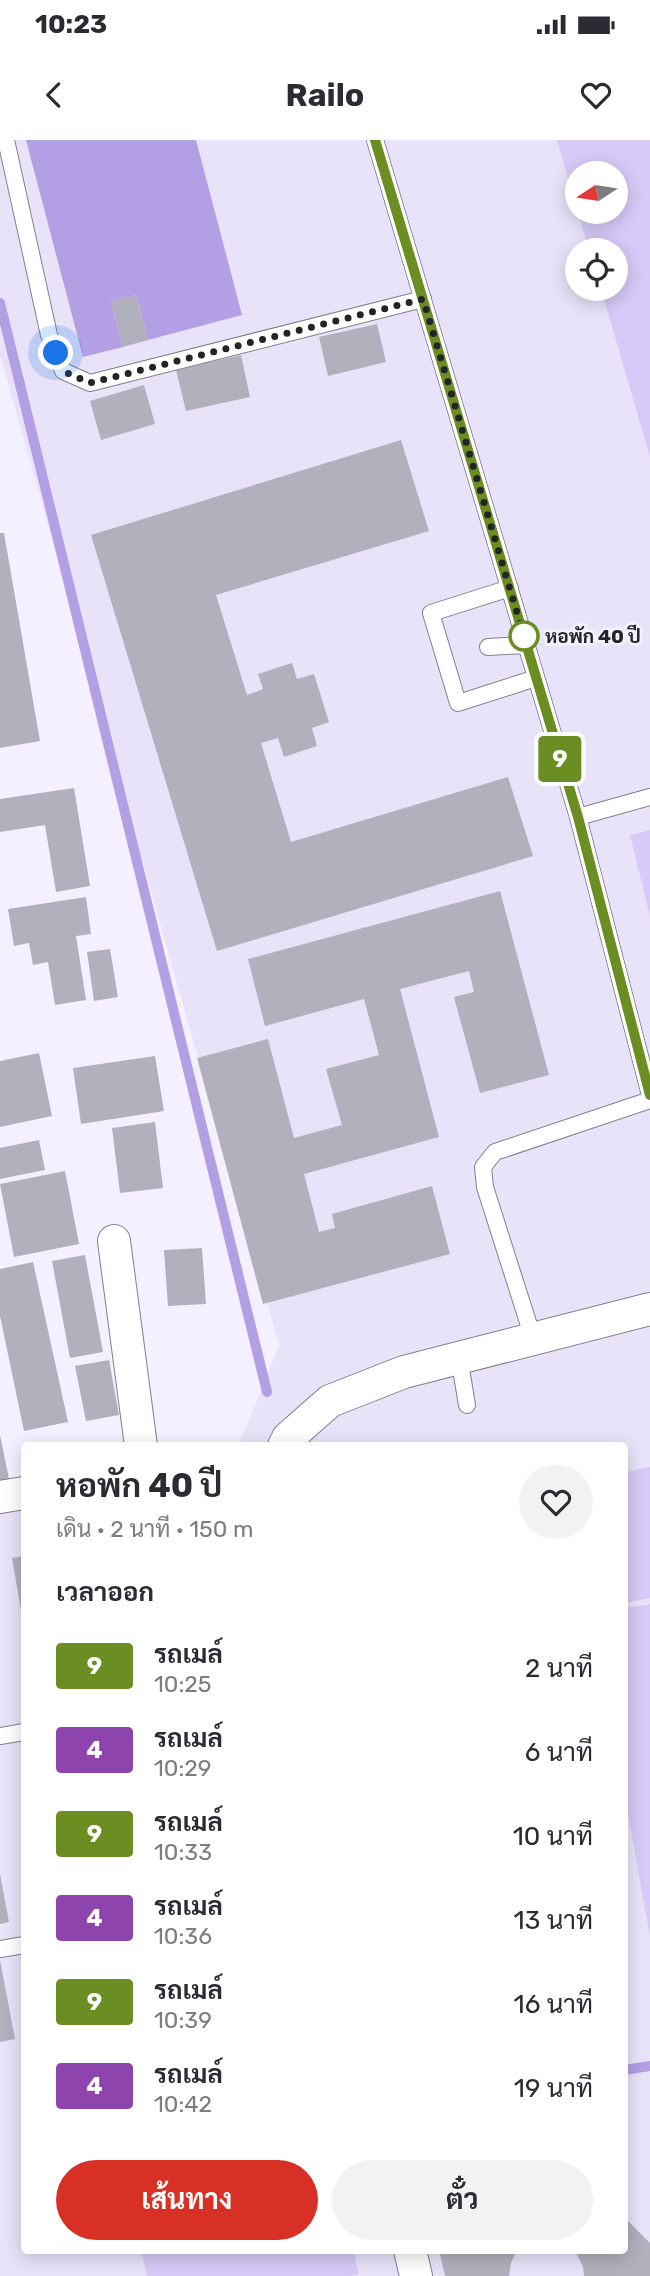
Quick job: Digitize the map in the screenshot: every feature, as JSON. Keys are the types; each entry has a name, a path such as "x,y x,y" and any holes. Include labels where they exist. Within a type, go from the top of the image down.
{"street":[{"path":"114,1241 140,1442"},
{"path":"533,1338 650,1308"},
{"path":"0,1497 21,1494"},
{"path":"411,2254 416,2276"}],"lane":[{"path":"6,140 49,335 63,371 90,383 423,299"},
{"path":"375,140 578,817 650,1097"},
{"path":"510,588 431,613 458,703 536,678"},
{"path":"488,646 526,645"},
{"path":"536,678 650,1097"},
{"path":"578,817 650,797"},
{"path":"286,1442 330,1401 404,1372 533,1338 485,1187 483,1167 495,1152 650,1097"},
{"path":"459,1357 467,1405"},
{"path":"0,1736 21,1732"},
{"path":"0,1949 21,1946"}],"shaded area":[{"path":"0,140 650,140 650,2276 0,2276 0,1514 21,1510 21,2254 628,2254 628,1442 240,1442 279,1345 0,355"},
{"path":"26,140 196,140 242,315 148,340 136,295 111,302 123,347 83,357"},
{"path":"557,140 650,140 650,457 604,301 628,301 628,238 586,238 581,224 628,224 628,161 565,161 565,168"},
{"path":"650,830 650,916 630,835"},
{"path":"650,1467 650,1598 628,1602 628,1471"},
{"path":"650,1604 650,1937 628,1814 628,1608"},
{"path":"142,2254 354,2254 359,2274 350,2276 147,2276"}],"building":[{"path":"136,295 148,340 123,347 111,302"},
{"path":"377,324 386,362 328,376 319,337"},
{"path":"241,355 250,397 186,411 176,370"},
{"path":"144,385 155,424 101,440 90,401"},
{"path":"401,440 429,531 216,595 247,695 263,689 258,674 292,663 297,679 314,674 329,722 312,728 317,746 284,757 278,738 261,743 291,842 508,777 533,856 217,951 91,535"},
{"path":"0,533 4,533 40,741 0,748"},
{"path":"74,788 90,886 56,892 45,825 0,832 0,799"},
{"path":"500,891 549,1075 480,1093 454,997 474,992 469,971 400,989 439,1137 304,1174 319,1232 335,1228 332,1214 432,1186 450,1254 263,1304 197,1058 268,1039 294,1138 342,1125 326,1069 379,1055 364,999 265,1026 248,959"},
{"path":"86,897 91,934 76,936 86,1000 55,1005 48,962 33,965 29,943 14,946 8,909"},
{"path":"110,949 118,997 94,1001 87,952"},
{"path":"39,1053 52,1116 0,1127 0,1061"},
{"path":"155,1056 164,1111 81,1124 73,1068"},
{"path":"155,1122 163,1188 120,1193 112,1128"},
{"path":"39,1140 45,1170 0,1179 0,1148"},
{"path":"65,1171 79,1244 14,1257 0,1184"},
{"path":"202,1248 206,1304 168,1306 164,1250"},
{"path":"85,1255 103,1352 70,1358 52,1261"},
{"path":"33,1262 68,1422 24,1431 0,1316 0,1269"},
{"path":"109,1360 119,1415 86,1421 75,1366"},
{"path":"0,1435 10,1484 0,1486"},
{"path":"21,1556 21,1610 12,1558"},
{"path":"0,1874 9,1922 0,1924"},
{"path":"0,1960 15,2039 0,2042"},
{"path":"628,2221 650,2243 650,2276 584,2276 577,2254 628,2254"},
{"path":"440,2254 515,2254 509,2276 445,2276"}],"waterway":[{"path":"0,303 267,1392"},
{"path":"628,2070 650,2066"}],"bus line":[{"name":"9","path":"375,140 578,817 650,1095"}],"place":[{"name":"หอพัก 40 ปี","path":"524,636"}],"route":[{"path":"56,353 63,371 90,383 423,299 524,636"}]}
